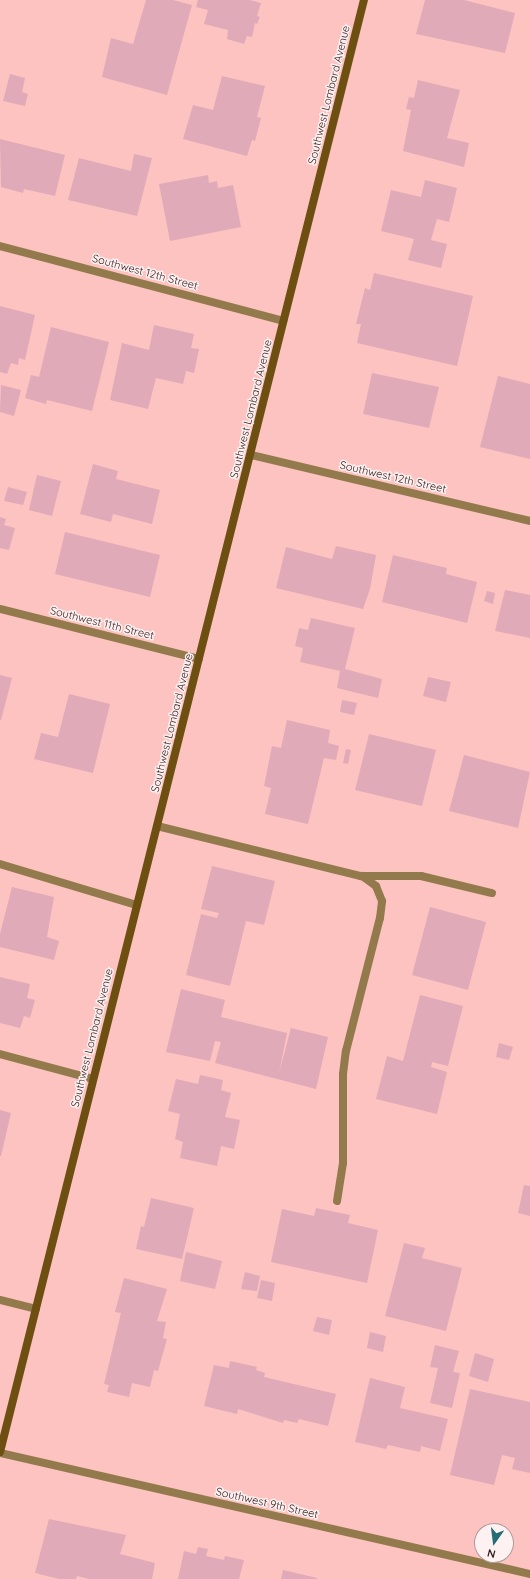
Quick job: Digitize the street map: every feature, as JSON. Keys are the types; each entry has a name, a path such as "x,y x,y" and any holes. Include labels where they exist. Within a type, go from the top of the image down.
{"street":[{"name":"Southwest Lombard Avenue","path":"0,1452 364,0"},
{"name":"Southwest 12th Street","path":"0,246 283,322"},
{"name":"Southwest 12th Street","path":"251,455 530,521"},
{"name":"Southwest 11th Street","path":"0,609 199,659"},
{"path":"157,826 361,876 421,876 492,893"},
{"path":"0,864 137,904"},
{"path":"337,1201 343,1163 343,1074 346,1051 381,906 376,886 361,876"},
{"path":"0,1054 93,1079"},
{"path":"0,1300 36,1310"},
{"name":"Southwest 9th Street","path":"0,1452 530,1574"}],"building":[{"path":"146,0 173,0 192,5 167,95 102,77 111,38 133,44"},
{"path":"198,0 250,0 261,3 257,16 260,17 257,24 255,23 252,37 247,36 244,44 227,39 228,30 204,24 208,10 196,7"},
{"path":"425,0 464,0 515,13 505,53 416,34"},
{"path":"10,74 25,78 22,92 28,94 25,106 3,101"},
{"path":"222,76 265,86 257,117 261,118 255,141 252,140 247,156 183,139 193,105 213,110"},
{"path":"418,80 460,90 447,138 469,143 464,167 403,151 411,110 406,109 409,97 414,98"},
{"path":"0,139 65,155 55,196 24,189 23,193 1,187"},
{"path":"134,154 152,158 137,216 68,200 79,158 131,171"},
{"path":"208,175 209,183 217,181 218,188 233,185 241,227 170,241 159,184"},
{"path":"425,180 457,188 449,222 437,219 431,240 447,244 441,268 408,260 414,239 381,231 391,190 421,197"},
{"path":"374,273 473,296 457,366 357,343 361,324 356,324 365,288 370,290"},
{"path":"0,306 35,315 25,360 19,358 18,365 11,363 7,374 0,372"},
{"path":"154,325 194,334 191,348 199,349 194,373 186,371 183,384 156,378 148,409 110,400 122,343 149,350"},
{"path":"51,327 109,342 92,411 47,400 46,404 25,398 31,375 39,377"},
{"path":"372,373 439,387 429,428 363,414"},
{"path":"498,376 530,384 530,459 480,447"},
{"path":"1,385 21,390 14,416 0,412"},
{"path":"93,464 118,471 116,479 160,490 152,524 113,514 111,522 80,514"},
{"path":"37,475 61,481 52,516 29,510"},
{"path":"8,487 27,492 23,505 4,501"},
{"path":"0,517 6,519 4,525 15,528 9,550 0,548"},
{"path":"65,532 160,555 150,597 55,574"},
{"path":"336,546 376,555 370,589 363,609 276,588 286,547 332,559"},
{"path":"393,555 447,568 446,574 477,582 467,623 382,602"},
{"path":"505,590 530,595 530,638 495,631"},
{"path":"487,591 495,593 493,604 484,601"},
{"path":"311,618 355,628 345,669 382,679 378,698 337,688 340,671 300,662 303,648 295,646 299,628 308,630"},
{"path":"0,675 12,678 1,720 0,720"},
{"path":"428,677 451,682 446,702 423,696"},
{"path":"69,694 110,704 93,773 34,759 41,733 58,737"},
{"path":"342,700 357,703 354,715 340,712"},
{"path":"287,720 330,730 328,743 339,746 336,760 324,758 308,824 265,814 271,788 264,786 272,746 281,748"},
{"path":"369,734 436,750 422,806 355,790"},
{"path":"346,749 351,750 348,764 343,763"},
{"path":"464,755 530,772 518,828 449,811"},
{"path":"212,866 275,881 264,925 246,921 230,986 186,975 201,914 217,918 219,913 201,909"},
{"path":"12,887 54,897 47,937 59,941 54,960 0,947 0,934"},
{"path":"430,907 486,922 468,990 412,975"},
{"path":"0,977 30,984 27,998 35,1000 30,1018 24,1016 20,1028 0,1023"},
{"path":"181,989 225,1000 221,1017 287,1033 279,1073 291,1028 328,1037 316,1089 215,1063 221,1042 215,1041 210,1061 166,1052"},
{"path":"420,995 463,1006 448,1066 432,1062 431,1067 447,1072 437,1114 376,1099 387,1056 403,1061"},
{"path":"499,1043 513,1047 509,1060 496,1057"},
{"path":"200,1075 223,1080 221,1090 231,1093 225,1117 240,1120 234,1149 221,1146 217,1166 180,1158 183,1142 175,1139 180,1114 168,1111 176,1079 198,1084"},
{"path":"0,1110 11,1113 1,1156 0,1156"},
{"path":"524,1185 530,1186 530,1216 518,1213"},
{"path":"151,1198 194,1208 182,1259 136,1249 141,1226 144,1227"},
{"path":"316,1208 350,1215 348,1223 378,1230 367,1283 271,1262 282,1209 314,1216"},
{"path":"404,1243 425,1248 422,1258 462,1268 446,1331 385,1316"},
{"path":"186,1252 222,1261 215,1289 180,1281"},
{"path":"245,1272 260,1276 257,1291 241,1289"},
{"path":"124,1278 167,1289 157,1321 166,1322 163,1338 167,1339 158,1371 154,1370 150,1387 132,1383 129,1397 107,1392 109,1385 104,1384 121,1313 115,1312"},
{"path":"261,1280 275,1283 272,1301 257,1298"},
{"path":"317,1317 332,1320 329,1335 313,1331"},
{"path":"370,1332 386,1336 383,1352 367,1348"},
{"path":"435,1345 459,1351 453,1372 460,1373 452,1408 430,1403 438,1368 430,1367"},
{"path":"475,1353 494,1359 488,1382 469,1376"},
{"path":"230,1361 257,1367 256,1370 265,1373 264,1377 336,1394 328,1426 299,1419 297,1423 284,1420 283,1423 238,1409 237,1414 204,1406 214,1365 229,1368"},
{"path":"370,1378 405,1387 400,1408 448,1419 440,1451 421,1446 420,1452 388,1445 386,1449 355,1442"},
{"path":"470,1389 530,1402 530,1473 512,1469 515,1458 502,1455 494,1485 450,1475"},
{"path":"49,1519 126,1535 120,1554 155,1563 152,1579 89,1579 77,1576 76,1579 59,1579 35,1573"},
{"path":"198,1547 208,1549 206,1556 224,1560 225,1556 244,1560 239,1579 178,1579 184,1551 196,1554"},
{"path":"283,1570 317,1578 317,1579 281,1579"}]}
